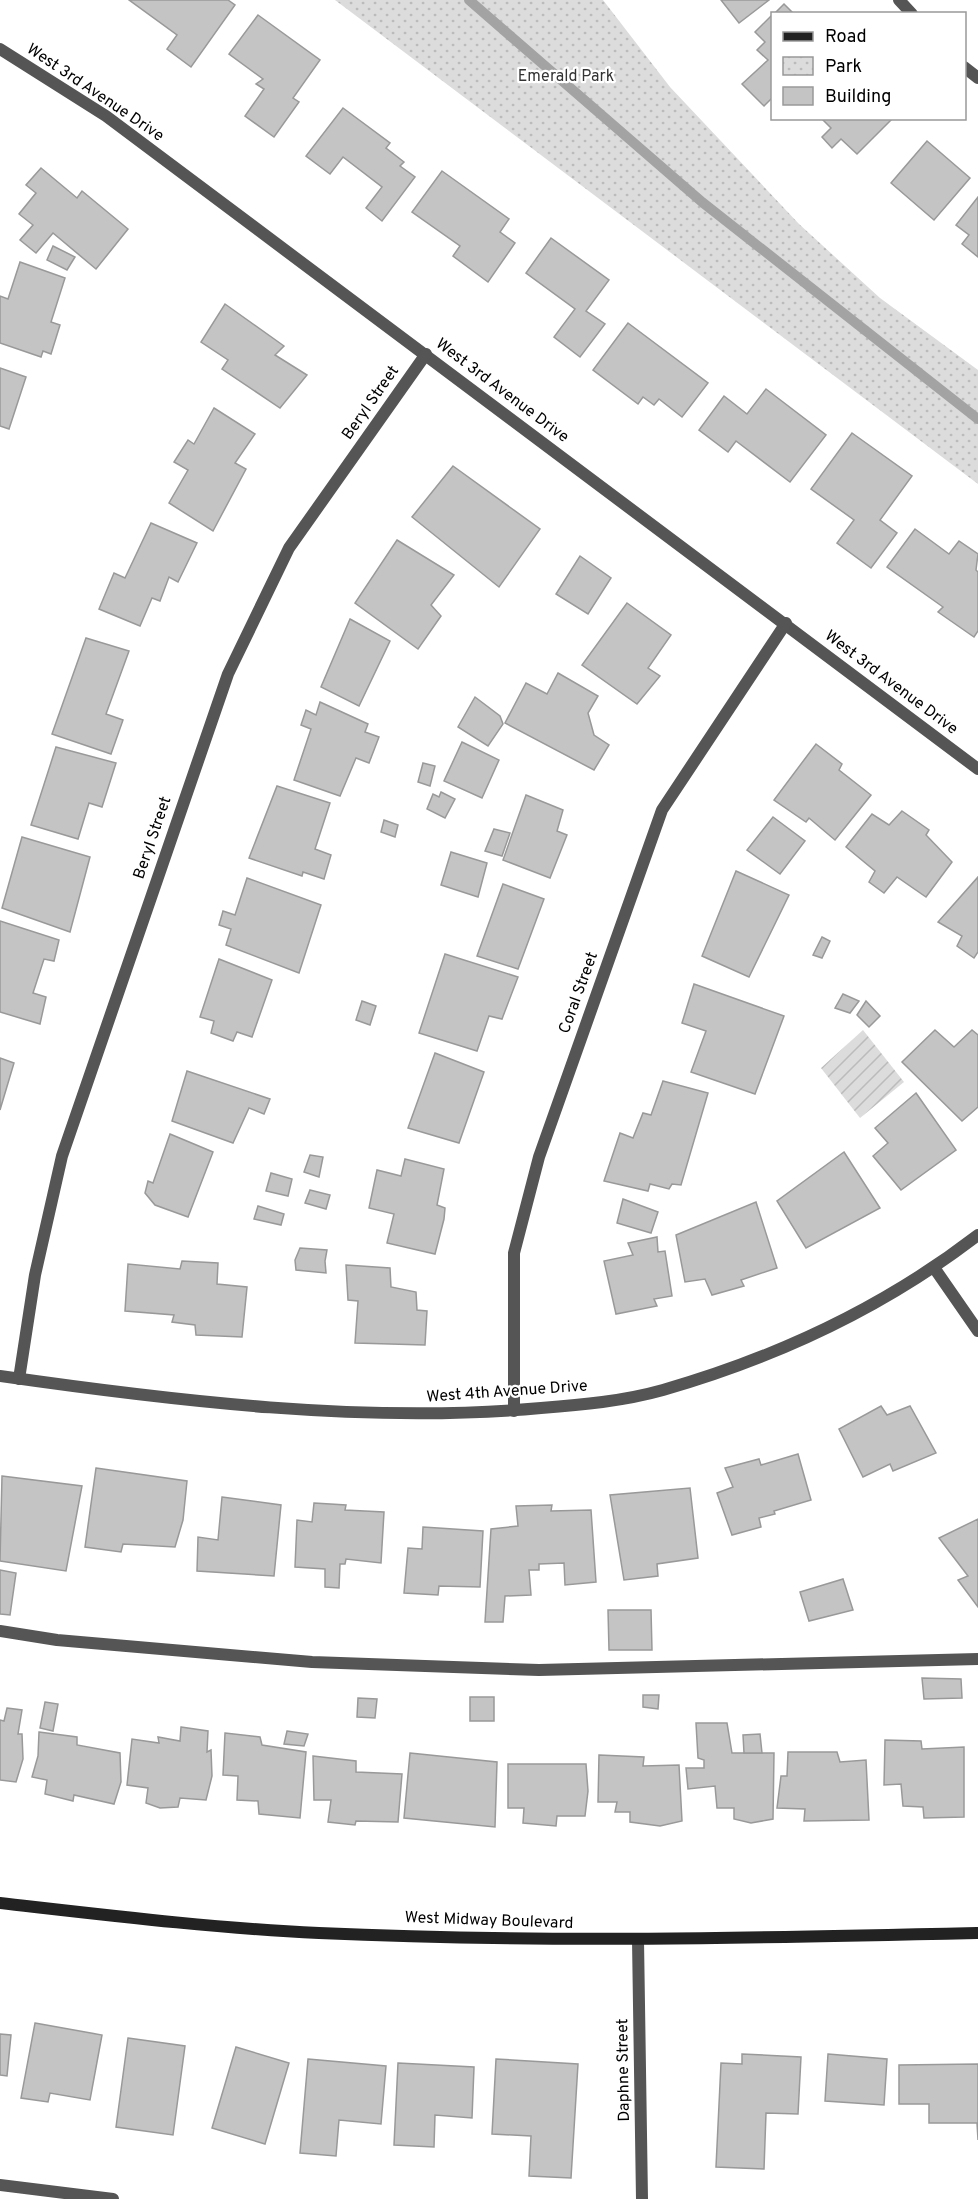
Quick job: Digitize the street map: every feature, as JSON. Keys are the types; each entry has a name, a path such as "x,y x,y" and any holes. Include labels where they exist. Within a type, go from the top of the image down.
{"main road":[{"name":"West Midway Boulevard","path":"0,1903 153,1920 317,1932 638,1940 978,1933"}],"street":[{"path":"899,0 910,12"},
{"name":"West 3rd Avenue Drive","path":"0,49 106,116 978,769"},
{"path":"966,69 978,78"},
{"name":"Beryl Street","path":"19,1379 35,1275 62,1156 228,674 290,548 426,354"},
{"name":"Coral Street","path":"514,1411 514,1253 539,1157 662,810 786,623"},
{"name":"West 4th Avenue Drive","path":"0,1376 93,1389 289,1407 414,1415 514,1411 590,1404 661,1390 788,1347 900,1291 934,1269 978,1235"},
{"path":"934,1269 978,1330"},
{"path":"0,1631 57,1640 312,1662 527,1670 978,1659"},
{"name":"Daphne Street","path":"638,1940 642,2199"},
{"path":"0,2185 112,2199"}],"green space":[{"name":"Emerald Park","path":"335,0 603,0 670,87 799,224 880,298 978,370 978,484"},
{"path":"863,1030 904,1082 860,1118 821,1068"}],"building":[{"path":"129,0 228,0 235,5 191,67 167,49 177,35"},
{"path":"721,0 769,0 739,23"},
{"path":"784,4 792,12 776,12"},
{"path":"258,15 320,60 293,98 299,102 274,137 245,116 264,89 256,84 263,79 229,54"},
{"path":"771,16 771,99 764,106 742,84 768,60 757,50 765,42 755,32"},
{"path":"343,108 390,143 386,148 404,162 400,166 415,177 382,221 366,208 382,187 343,157 330,174 306,156"},
{"path":"823,120 891,120 857,154 841,139 832,148 822,137 831,128"},
{"path":"927,141 970,178 934,220 891,183"},
{"path":"41,168 77,198 82,191 128,229 96,269 53,233 36,253 20,240 33,225 19,214 36,193 26,185"},
{"path":"442,171 509,219 500,232 515,243 488,282 453,256 460,246 412,212"},
{"path":"978,197 978,257 962,244 969,235 956,225"},
{"path":"551,238 609,280 586,311 605,324 580,357 554,337 575,309 526,273"},
{"path":"53,246 75,257 67,270 47,260"},
{"path":"20,262 65,278 51,322 60,325 51,354 43,351 41,357 0,343 0,296 8,299"},
{"path":"225,304 284,346 275,355 307,375 280,408 222,369 228,360 201,342"},
{"path":"628,323 708,383 682,417 659,399 654,405 643,397 638,404 593,370"},
{"path":"0,368 26,377 9,429 0,426"},
{"path":"766,389 826,435 790,482 736,441 728,452 699,430 724,396 747,414"},
{"path":"214,408 255,434 235,463 246,469 213,531 169,503 188,470 174,462 188,440 194,444"},
{"path":"852,433 912,476 880,520 897,533 871,568 837,543 854,520 811,489"},
{"path":"453,466 540,529 499,587 412,517"},
{"path":"151,523 197,543 178,582 169,577 160,601 152,598 140,626 99,609 114,573 125,578"},
{"path":"915,529 949,554 959,541 978,554 976,570 978,572 978,631 974,637 938,612 943,607 887,567"},
{"path":"397,540 454,575 431,605 441,616 418,649 355,603"},
{"path":"580,556 611,578 588,614 556,594"},
{"path":"627,603 671,635 648,668 660,676 637,704 582,665"},
{"path":"350,619 390,641 359,706 321,687"},
{"path":"86,638 129,651 106,714 123,720 111,754 52,734"},
{"path":"558,673 598,696 588,713 594,735 609,745 594,770 505,723 526,683 547,694"},
{"path":"475,697 500,716 503,724 488,746 458,727"},
{"path":"320,702 368,724 365,732 379,737 369,763 356,758 340,796 294,780 311,729 301,725 306,710 316,715"},
{"path":"462,742 499,760 482,798 444,781"},
{"path":"816,744 842,764 839,770 871,795 835,840 809,818 806,822 774,800"},
{"path":"56,747 116,763 102,807 89,803 78,839 31,825"},
{"path":"423,763 435,766 430,786 418,782"},
{"path":"277,786 330,803 315,849 331,855 324,879 303,872 302,876 249,858"},
{"path":"441,792 455,799 445,818 427,809 433,794 439,797"},
{"path":"526,795 563,810 557,831 567,835 550,878 503,860"},
{"path":"902,811 929,830 926,835 952,862 926,897 897,877 884,893 869,882 875,871 846,847 872,814 889,825"},
{"path":"773,817 805,841 780,874 747,850"},
{"path":"384,820 398,825 395,837 381,832"},
{"path":"494,829 510,833 502,856 485,851"},
{"path":"22,837 90,857 70,932 2,908"},
{"path":"451,852 487,863 478,897 441,885"},
{"path":"736,871 789,895 749,977 702,956"},
{"path":"978,877 978,952 974,958 957,946 962,936 938,922"},
{"path":"247,878 321,905 299,973 226,945 231,929 219,925 223,911 235,915"},
{"path":"503,884 544,899 518,969 477,956"},
{"path":"0,921 59,940 54,961 44,959 33,993 46,997 40,1024 0,1012"},
{"path":"822,937 830,941 822,958 813,955"},
{"path":"445,954 518,977 502,1019 489,1016 477,1051 419,1033"},
{"path":"219,959 272,980 252,1037 237,1032 233,1041 211,1033 214,1021 200,1017"},
{"path":"694,984 784,1016 755,1094 691,1072 706,1031 682,1023"},
{"path":"843,994 859,1001 850,1013 835,1008"},
{"path":"362,1001 376,1006 370,1025 356,1020"},
{"path":"866,1001 880,1016 869,1027 857,1015"},
{"path":"935,1030 954,1047 972,1030 978,1035 978,1107 962,1121 902,1062"},
{"path":"435,1053 484,1072 459,1143 408,1128"},
{"path":"0,1058 14,1063 0,1110"},
{"path":"187,1071 270,1099 264,1114 249,1108 233,1143 172,1121"},
{"path":"663,1081 708,1093 681,1185 672,1184 669,1189 650,1184 648,1191 604,1181 620,1133 633,1138 643,1113 651,1115"},
{"path":"916,1093 956,1150 901,1190 873,1156 888,1143 875,1128"},
{"path":"170,1134 213,1152 188,1217 155,1205 145,1193 148,1181 153,1183"},
{"path":"844,1152 880,1208 806,1248 777,1201"},
{"path":"310,1155 323,1157 319,1177 304,1172"},
{"path":"405,1159 444,1169 437,1205 445,1208 444,1219 435,1254 387,1243 394,1214 369,1208 377,1170 401,1176"},
{"path":"271,1173 292,1179 288,1196 266,1191"},
{"path":"310,1190 330,1195 326,1209 305,1203"},
{"path":"623,1199 658,1212 651,1233 617,1223"},
{"path":"756,1202 777,1268 741,1280 744,1286 712,1295 705,1279 685,1282 676,1235"},
{"path":"258,1206 284,1214 281,1225 254,1219"},
{"path":"657,1237 658,1252 665,1251 672,1296 654,1299 657,1306 616,1314 604,1261 633,1255 628,1243"},
{"path":"300,1248 327,1250 326,1273 296,1270 295,1260"},
{"path":"182,1261 218,1263 217,1284 247,1287 242,1337 196,1335 195,1325 172,1322 174,1315 125,1311 128,1264 180,1269"},
{"path":"346,1265 390,1268 391,1287 416,1292 417,1310 427,1311 425,1345 355,1343 358,1301 348,1300"},
{"path":"881,1406 887,1415 910,1406 936,1453 893,1471 890,1464 863,1477 839,1429"},
{"path":"798,1454 811,1500 774,1511 775,1514 759,1518 761,1527 732,1535 717,1493 733,1487 725,1468 759,1459 761,1465"},
{"path":"96,1468 187,1481 183,1520 175,1547 123,1544 121,1552 85,1547"},
{"path":"2,1476 82,1486 66,1571 0,1561"},
{"path":"690,1488 698,1558 657,1564 658,1576 624,1580 610,1495"},
{"path":"222,1497 281,1505 274,1576 197,1571 198,1537 218,1540"},
{"path":"314,1503 346,1505 345,1510 384,1512 381,1563 346,1559 345,1564 340,1564 339,1588 325,1587 325,1569 295,1567 297,1520 312,1522"},
{"path":"552,1505 551,1511 591,1510 596,1582 565,1585 564,1563 539,1564 539,1570 529,1570 531,1595 505,1596 503,1622 485,1622 491,1529 518,1526 516,1506"},
{"path":"978,1519 978,1607 958,1580 968,1576 939,1538"},
{"path":"423,1527 483,1531 480,1587 439,1586 438,1595 404,1593 408,1548 422,1549"},
{"path":"0,1570 16,1573 10,1615 0,1614"},
{"path":"843,1579 853,1610 809,1621 800,1592"},
{"path":"608,1610 651,1610 652,1650 609,1650"},
{"path":"922,1678 961,1679 962,1698 924,1699"},
{"path":"643,1695 659,1695 658,1709 643,1707"},
{"path":"470,1697 494,1697 494,1721 470,1721"},
{"path":"358,1698 377,1699 375,1718 357,1717"},
{"path":"45,1702 58,1704 53,1731 40,1728"},
{"path":"7,1708 22,1710 18,1734 22,1734 23,1759 16,1782 0,1780 0,1720 4,1721"},
{"path":"696,1723 727,1723 732,1753 774,1753 773,1819 751,1823 734,1819 734,1808 717,1808 715,1786 688,1789 686,1768 704,1768 704,1760 698,1758"},
{"path":"181,1727 208,1731 207,1752 211,1750 212,1776 206,1800 180,1798 178,1807 160,1808 146,1803 148,1788 127,1785 132,1739 159,1743 158,1737 180,1741"},
{"path":"287,1731 308,1734 304,1746 284,1744"},
{"path":"39,1732 77,1737 77,1745 120,1753 121,1782 114,1804 74,1795 73,1801 45,1794 47,1780 32,1777 38,1756"},
{"path":"225,1733 260,1737 262,1745 306,1752 300,1818 259,1814 258,1801 237,1800 238,1776 223,1775"},
{"path":"760,1734 762,1753 744,1753 743,1735"},
{"path":"885,1740 921,1741 922,1749 964,1747 964,1817 924,1818 923,1807 903,1806 901,1784 884,1785"},
{"path":"788,1752 837,1752 840,1762 866,1760 869,1820 804,1821 805,1809 777,1808 781,1776 787,1776"},
{"path":"410,1753 497,1762 495,1827 404,1818"},
{"path":"599,1755 644,1757 643,1766 679,1765 682,1821 660,1826 630,1822 630,1812 615,1812 617,1802 598,1802"},
{"path":"313,1756 356,1761 356,1772 402,1774 398,1822 356,1821 355,1825 328,1822 331,1800 314,1800"},
{"path":"508,1764 586,1764 588,1791 585,1816 557,1816 556,1826 523,1823 524,1808 508,1808"},
{"path":"35,2023 102,2035 90,2100 50,2093 48,2102 21,2098"},
{"path":"0,2034 11,2035 7,2076 0,2075"},
{"path":"128,2038 185,2046 173,2135 116,2127"},
{"path":"236,2047 289,2063 265,2144 212,2128"},
{"path":"742,2054 801,2057 798,2114 766,2113 764,2169 716,2167 721,2063 742,2064"},
{"path":"828,2054 887,2059 884,2105 825,2101"},
{"path":"308,2059 386,2066 381,2124 339,2120 336,2156 300,2153"},
{"path":"496,2059 578,2064 571,2178 529,2176 531,2136 492,2134"},
{"path":"398,2063 474,2067 472,2118 435,2115 434,2147 394,2145"},
{"path":"978,2064 978,2140 977,2123 929,2123 929,2104 899,2104 899,2065"}],"waterway":[{"path":"469,0 702,202 978,419"}]}
